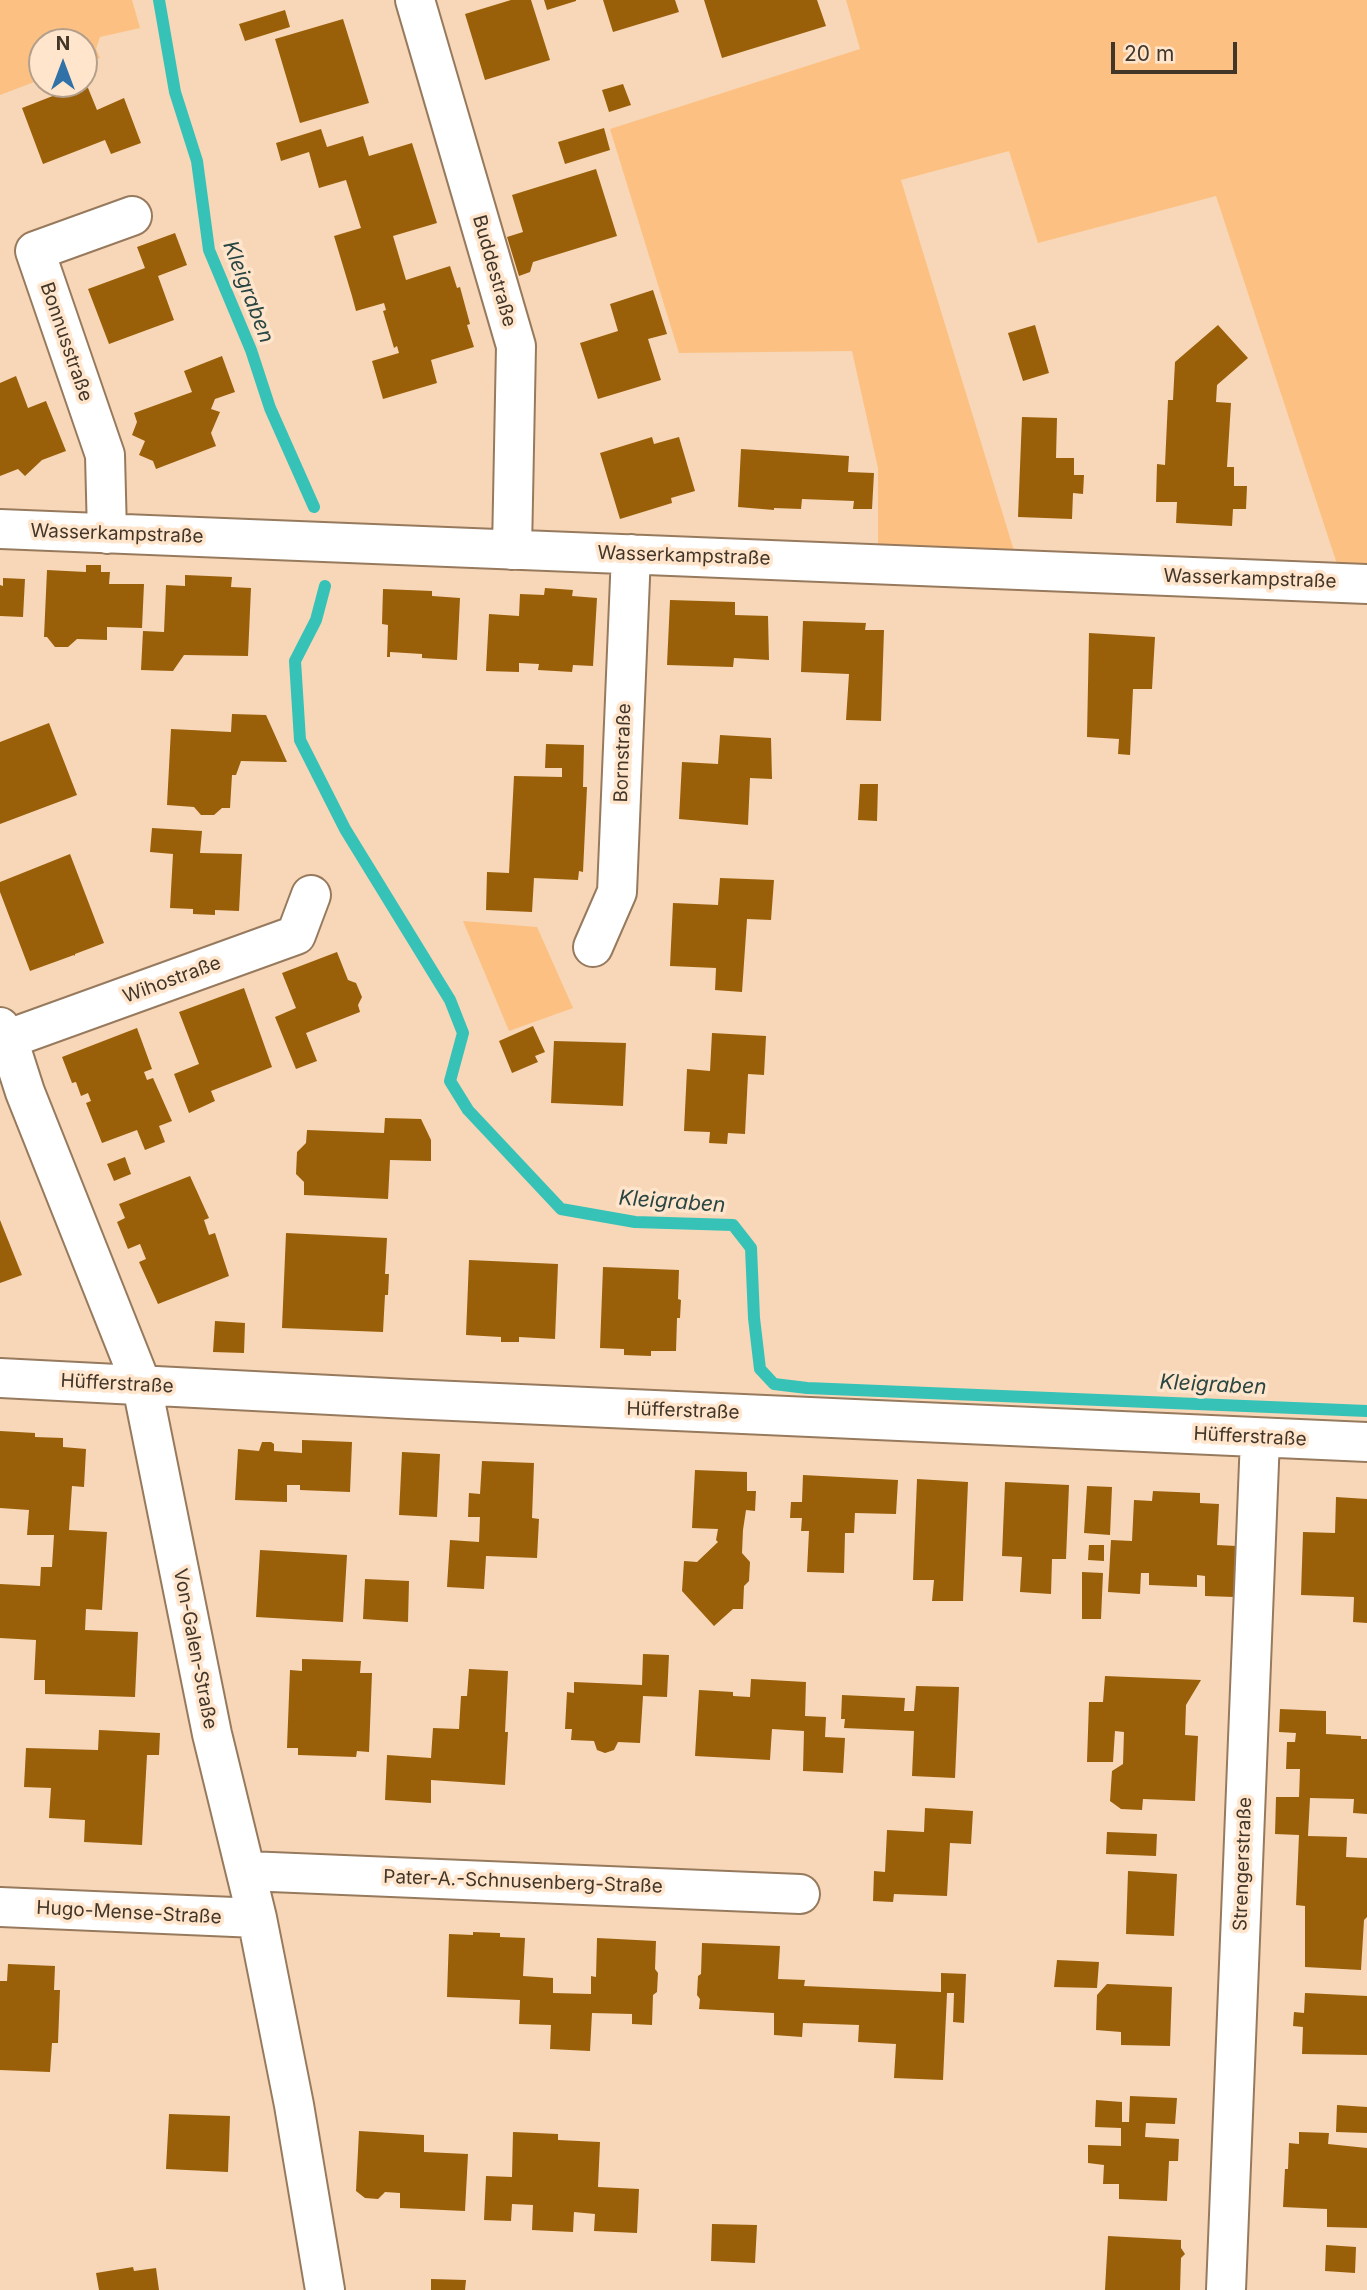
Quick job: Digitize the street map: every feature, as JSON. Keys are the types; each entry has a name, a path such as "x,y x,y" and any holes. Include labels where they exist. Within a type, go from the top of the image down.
{"street":[{"name":"Buddestraße","path":"415,0 516,346 512,550"},
{"name":"Bonnusstraße","path":"107,534 105,455 35,251 132,216"},
{"name":"Wasserkampstraße","path":"0,529 1367,584"},
{"name":"Bornstraße","path":"593,947 617,891 631,554"},
{"name":"Wihostraße","path":"4,1033 296,935 311,895"},
{"name":"Von-Galen-Straße","path":"4,1033 142,1386 212,1734 257,1918 294,2105 325,2290"},
{"name":"Hüfferstraße","path":"0,1378 1367,1442"},
{"name":"Strengerstraße","path":"1226,2290 1260,1438"},
{"name":"Pater-A.-Schnusenberg-Straße","path":"247,1871 800,1894"},
{"name":"Hugo-Mense-Straße","path":"0,1907 257,1918"}],"shaded area":[{"path":"0,0 132,0 140,28 100,37 98,43 98,28 28,28 28,84 0,95"},
{"path":"846,0 1367,0 1367,568 1338,567 1216,196 1038,243 1009,151 901,180 1015,554 878,548 878,468 852,351 679,353 610,129 860,49"},
{"path":"463,921 537,927 573,1008 509,1031"}],"building":[{"path":"511,0 531,0 550,60 485,80 465,14"},
{"path":"544,0 576,0 576,1 547,10"},
{"path":"603,0 675,0 679,12 613,32"},
{"path":"704,0 817,0 826,26 722,58"},
{"path":"285,10 290,27 245,41 239,24"},
{"path":"343,19 369,103 300,123 275,39"},
{"path":"623,84 631,105 609,112 602,90"},
{"path":"48,98 92,98 97,110 124,98 141,143 111,154 105,140 43,164 22,108"},
{"path":"604,128 610,150 565,164 558,142"},
{"path":"321,129 327,147 363,136 369,156 412,143 437,223 393,236 406,280 450,266 457,288 460,287 474,347 431,360 437,383 383,399 372,361 399,353 397,346 394,348 383,311 386,310 384,303 356,311 334,236 361,228 346,180 319,188 309,152 281,161 276,143"},
{"path":"596,169 617,236 533,262 530,272 519,276 507,237 523,232 512,195"},
{"path":"175,233 187,265 158,276 174,320 109,344 88,289 145,268 137,247"},
{"path":"653,290 667,334 648,339 661,380 598,399 580,343 618,331 610,304"},
{"path":"1035,325 1049,373 1023,381 1008,333"},
{"path":"1218,325 1248,358 1217,385 1216,402 1231,403 1227,467 1234,467 1234,486 1247,486 1246,509 1233,509 1232,526 1176,523 1177,502 1156,502 1157,464 1165,465 1168,400 1173,400 1175,362"},
{"path":"222,356 235,392 215,399 211,409 220,412 211,433 216,446 156,469 153,461 139,455 145,441 132,435 137,422 134,413 192,392 184,371"},
{"path":"16,376 28,408 46,401 66,451 42,460 25,476 18,469 0,476 0,383"},
{"path":"1022,417 1057,418 1056,458 1074,458 1074,475 1084,475 1083,494 1073,493 1072,519 1018,517"},
{"path":"652,437 654,444 679,437 695,491 671,498 672,503 620,519 600,453"},
{"path":"741,449 849,456 848,472 874,473 872,509 853,509 854,501 802,499 801,509 738,507"},
{"path":"86,565 101,565 101,572 110,572 109,584 144,584 142,628 107,627 107,640 77,639 68,647 55,647 44,637 47,570 86,572"},
{"path":"185,575 232,577 231,587 251,588 248,656 184,655 173,671 141,670 143,631 164,632 166,585 185,586"},
{"path":"3,578 25,579 23,617 0,616 0,585 3,586"},
{"path":"545,588 573,590 572,596 597,598 593,666 573,665 572,672 538,670 539,664 519,663 519,672 486,671 489,614 519,616 520,594 544,595"},
{"path":"383,589 432,591 432,596 460,598 457,660 422,658 422,654 390,652 390,657 387,657 388,625 382,624"},
{"path":"670,600 735,602 735,615 768,616 769,660 734,658 733,667 667,665"},
{"path":"803,621 866,623 865,630 884,630 881,721 846,720 849,674 801,672"},
{"path":"1089,633 1155,637 1152,689 1133,689 1130,755 1118,754 1119,739 1087,737"},
{"path":"232,714 266,715 287,762 241,761 236,775 232,775 230,808 222,808 214,815 201,815 194,807 167,805 171,729 231,732"},
{"path":"49,723 77,795 0,824 0,742"},
{"path":"720,735 771,738 772,779 750,778 748,825 679,819 682,762 718,764"},
{"path":"546,744 584,745 583,787 587,787 583,872 579,871 578,880 534,878 532,912 486,910 487,872 509,873 514,776 562,777 562,768 545,768"},
{"path":"860,784 878,784 877,821 858,820"},
{"path":"152,828 202,831 200,853 242,854 239,911 215,910 215,915 193,914 193,909 170,908 173,854 150,852"},
{"path":"70,854 104,943 30,971 0,892 0,882"},
{"path":"720,878 774,880 771,920 747,919 742,992 715,990 716,968 670,966 673,903 718,905"},
{"path":"337,952 348,980 356,983 362,997 358,1005 360,1012 306,1033 317,1061 296,1069 275,1017 296,1008 282,973"},
{"path":"244,988 272,1067 211,1091 215,1101 189,1113 174,1074 199,1064 179,1012"},
{"path":"533,1026 545,1052 535,1056 538,1062 512,1073 499,1041"},
{"path":"137,1028 152,1069 144,1072 147,1080 153,1078 172,1121 159,1126 165,1142 145,1150 137,1130 102,1143 86,1103 91,1101 88,1093 81,1096 76,1082 72,1083 62,1057"},
{"path":"712,1033 766,1036 764,1075 748,1074 745,1134 728,1133 727,1144 709,1143 710,1132 684,1131 687,1069 710,1071"},
{"path":"554,1041 626,1043 623,1106 551,1103"},
{"path":"385,1118 421,1119 431,1140 431,1161 390,1160 388,1199 304,1195 304,1182 296,1174 297,1152 306,1143 307,1130 384,1133"},
{"path":"125,1157 131,1174 114,1181 107,1164"},
{"path":"190,1176 209,1218 204,1220 209,1235 215,1233 229,1276 158,1304 139,1262 146,1259 140,1244 128,1249 117,1222 125,1218 119,1204"},
{"path":"0,1220 22,1275 0,1283"},
{"path":"286,1233 387,1238 385,1274 389,1274 383,1332 282,1328"},
{"path":"469,1260 558,1264 555,1339 519,1337 519,1342 501,1342 501,1337 466,1335"},
{"path":"603,1267 679,1270 678,1299 681,1300 680,1318 677,1318 676,1351 651,1351 651,1356 624,1355 624,1349 600,1348"},
{"path":"215,1321 245,1323 244,1353 213,1352"},
{"path":"0,1431 63,1438 63,1447 86,1449 84,1487 72,1486 69,1530 107,1532 102,1610 86,1609 85,1630 138,1632 135,1697 45,1694 45,1680 34,1680 36,1640 0,1638 0,1584 40,1586 41,1567 52,1567 54,1535 27,1535 29,1510 0,1508"},
{"path":"302,1440 352,1442 350,1492 300,1490 300,1485 287,1485 287,1502 235,1500 238,1449 259,1451 262,1442 271,1442 274,1444 274,1451 302,1453"},
{"path":"402,1452 440,1454 437,1517 399,1515"},
{"path":"482,1461 534,1463 532,1518 539,1519 537,1558 486,1556 484,1589 447,1587 450,1540 479,1542 480,1517 468,1517 469,1493 480,1494"},
{"path":"695,1470 747,1472 747,1491 756,1491 755,1511 746,1510 743,1530 742,1553 750,1562 749,1581 744,1586 743,1609 733,1609 714,1626 682,1591 684,1561 697,1562 718,1542 718,1529 692,1528"},
{"path":"803,1475 898,1480 896,1514 855,1513 854,1533 845,1533 844,1573 807,1572 809,1531 801,1531 802,1518 790,1518 791,1502 802,1502"},
{"path":"917,1479 968,1482 963,1601 932,1601 934,1580 913,1580"},
{"path":"1005,1482 1069,1485 1066,1559 1052,1559 1051,1594 1020,1592 1022,1557 1002,1556"},
{"path":"1087,1486 1112,1487 1110,1535 1084,1533"},
{"path":"1153,1491 1200,1493 1200,1503 1219,1504 1217,1545 1236,1546 1234,1597 1205,1596 1205,1576 1197,1575 1197,1587 1149,1585 1149,1573 1141,1573 1140,1594 1108,1592 1111,1540 1132,1541 1134,1500 1152,1501"},
{"path":"1336,1497 1367,1499 1367,1623 1353,1622 1354,1597 1301,1595 1303,1532 1335,1533"},
{"path":"1089,1545 1104,1545 1104,1561 1088,1560"},
{"path":"260,1550 347,1555 343,1622 256,1617"},
{"path":"1082,1572 1103,1573 1101,1619 1082,1619"},
{"path":"365,1579 409,1581 408,1622 363,1619"},
{"path":"643,1654 669,1655 667,1697 643,1696 640,1743 618,1742 614,1750 605,1753 597,1750 594,1741 571,1740 572,1729 565,1729 567,1692 574,1693 574,1682 642,1685"},
{"path":"302,1659 361,1661 360,1673 372,1673 369,1752 357,1751 356,1757 298,1755 298,1748 287,1748 290,1670 302,1671"},
{"path":"469,1669 508,1671 505,1785 431,1780 431,1803 385,1800 387,1755 431,1758 433,1728 459,1729 461,1696 467,1696"},
{"path":"1105,1676 1201,1680 1186,1705 1185,1735 1198,1736 1195,1801 1143,1799 1142,1810 1121,1809 1110,1801 1112,1771 1123,1764 1124,1732 1115,1731 1113,1762 1087,1762 1089,1702 1103,1702"},
{"path":"751,1679 806,1682 805,1716 826,1717 825,1737 845,1738 843,1773 803,1771 804,1731 772,1729 770,1760 695,1756 699,1690 733,1692 733,1696 750,1697"},
{"path":"916,1686 959,1687 955,1778 912,1776 914,1731 844,1728 845,1719 841,1719 842,1695 905,1698 904,1711 914,1711"},
{"path":"1280,1709 1326,1711 1326,1734 1361,1736 1361,1739 1367,1739 1367,1814 1353,1813 1354,1799 1310,1798 1308,1836 1347,1837 1346,1857 1367,1858 1367,1917 1364,1920 1361,1970 1305,1967 1305,1906 1296,1905 1299,1835 1275,1834 1276,1797 1299,1797 1300,1769 1286,1769 1287,1742 1295,1742 1296,1733 1279,1732"},
{"path":"99,1730 160,1733 159,1755 147,1755 142,1845 84,1842 85,1820 49,1818 51,1788 24,1787 26,1748 98,1750"},
{"path":"925,1808 973,1811 971,1844 950,1843 947,1896 894,1894 893,1902 873,1901 874,1871 885,1872 887,1830 924,1832"},
{"path":"1107,1832 1157,1834 1156,1856 1106,1854"},
{"path":"1128,1871 1177,1874 1174,1936 1126,1934"},
{"path":"473,1932 500,1933 500,1937 525,1938 523,1976 553,1978 553,1993 591,1994 591,1976 596,1977 597,1938 656,1941 655,1969 658,1973 657,1992 653,1995 652,2025 632,2024 632,2014 592,2013 590,2051 550,2049 551,2025 519,2024 520,2000 447,1997 449,1934 473,1935"},
{"path":"702,1943 780,1946 778,1979 805,1980 804,1986 941,1992 941,1973 966,1974 964,2023 953,2022 954,1993 947,1993 943,2080 894,2078 896,2044 858,2042 859,2025 803,2023 802,2037 774,2035 774,2013 699,2009 700,1999 697,1995"},
{"path":"1057,1960 1099,1962 1097,1988 1054,1987"},
{"path":"8,1964 55,1966 54,1990 60,1990 58,2043 52,2043 50,2072 0,2070 0,1981 7,1981"},
{"path":"1107,1984 1172,1987 1170,2046 1121,2045 1121,2032 1096,2030 1097,1995"},
{"path":"1305,1993 1367,1996 1367,2055 1302,2054 1303,2027 1293,2026 1294,2012 1304,2013"},
{"path":"1130,2096 1177,2098 1175,2124 1146,2123 1145,2137 1179,2139 1178,2161 1169,2161 1167,2201 1119,2199 1119,2184 1103,2184 1104,2165 1088,2163 1088,2145 1121,2146 1121,2128 1095,2127 1096,2100 1122,2102 1122,2122 1129,2122"},
{"path":"1337,2105 1367,2107 1367,2133 1336,2132"},
{"path":"169,2114 230,2116 228,2172 166,2169"},
{"path":"359,2131 424,2135 424,2152 468,2154 465,2211 400,2208 400,2193 385,2192 378,2199 365,2198 356,2191"},
{"path":"513,2132 558,2134 558,2140 600,2142 598,2187 639,2189 637,2233 594,2231 595,2214 574,2212 573,2232 532,2230 533,2205 512,2204 511,2221 484,2220 486,2176 512,2177"},
{"path":"1299,2132 1329,2133 1328,2144 1367,2148 1367,2228 1327,2227 1327,2209 1283,2207 1289,2143 1299,2144"},
{"path":"712,2224 757,2225 755,2263 711,2261"},
{"path":"1108,2236 1181,2240 1181,2248 1185,2254 1181,2258 1180,2290 1105,2290"},
{"path":"1326,2245 1356,2247 1355,2273 1325,2271"},
{"path":"133,2267 134,2271 156,2268 159,2290 99,2290 96,2273"},
{"path":"431,2279 466,2280 465,2290 431,2290"}],"waterway":[{"name":"Kleigraben","path":"159,0 175,92 197,161 209,250 251,350 270,408 314,507"},
{"name":"Kleigraben","path":"325,586 316,620 295,661 300,740 345,829 450,1000 463,1033 450,1081 468,1110 561,1209 635,1222 733,1225 751,1248 754,1318 760,1369 774,1384 807,1388 1367,1411"}]}
